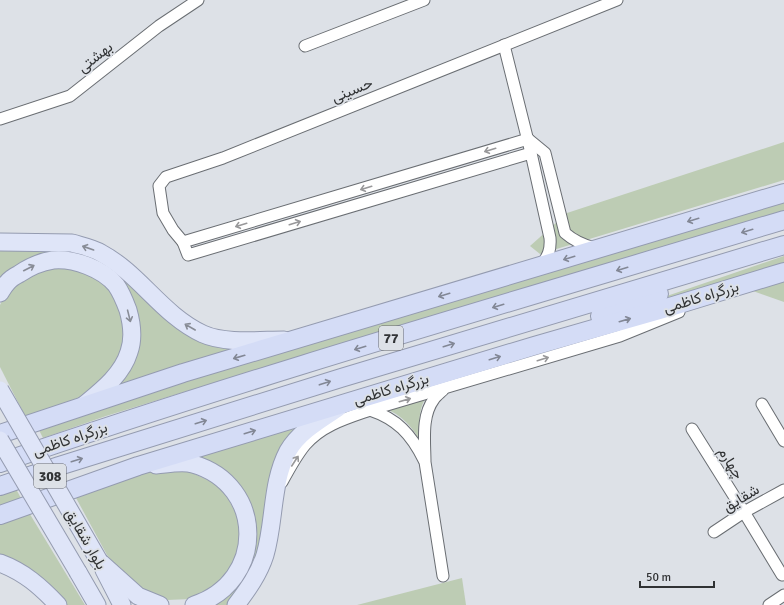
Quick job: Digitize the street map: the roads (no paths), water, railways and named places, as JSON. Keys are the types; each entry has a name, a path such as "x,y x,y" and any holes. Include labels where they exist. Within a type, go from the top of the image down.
{"highway":[{"name":"بزرگراه کاظمی","path":"0,434 183,373 784,193"},
{"name":"بزرگراه کاظمی","path":"0,463 115,424 322,359 784,220"},
{"name":"بزرگراه کاظمی","path":"0,486 59,466 341,378 784,245"},
{"path":"534,346 615,310 694,282 739,258"},
{"name":"بزرگراه کاظمی","path":"0,514 138,466 784,272"}],"main road":[{"path":"0,242 72,243 101,252 119,264 159,303 182,322 204,334 228,340 296,340"},
{"path":"0,293 7,282 28,268 42,262 54,260 76,262 94,268 116,285 125,301 130,318 132,334 129,352 121,368 105,388 82,406"},
{"name":"بلوار شقایق","path":"0,390 99,561 122,605"},
{"path":"236,605 257,576 265,554 275,494 282,466 288,450 310,427 344,404"},
{"name":"بلوار شقایق","path":"0,440 97,605"},
{"path":"138,466 176,463 192,464 206,469 219,476 231,487 243,507 248,531 246,552 240,569 228,586 216,595 194,605"},
{"path":"99,561 138,596 160,605"},
{"path":"0,563 24,575 40,586 58,605"},
{"path":"0,573 27,587 47,605"}],"street":[{"name":"بهشتی","path":"0,119 70,96 159,26 198,0"},
{"path":"305,46 424,0"},
{"name":"حسینی","path":"531,153 188,255 184,242 173,230 163,213 159,186 166,177 223,158 617,0"},
{"path":"504,46 528,139 550,238 550,249 542,266"},
{"path":"184,242 528,139"},
{"path":"528,139 545,153 565,233 573,240 599,249"},
{"path":"275,494 305,444 322,429 341,420 370,410 620,336 750,282"},
{"path":"443,576 425,462 425,433 428,409 433,399 444,388"},
{"path":"762,404 784,441"},
{"path":"370,410 384,415 396,423 418,448 425,462"},
{"name":"چهارم","path":"692,429 782,576"},
{"name":"شقایق","path":"714,532 744,512 784,490"},
{"path":"769,605 784,595"}]}
